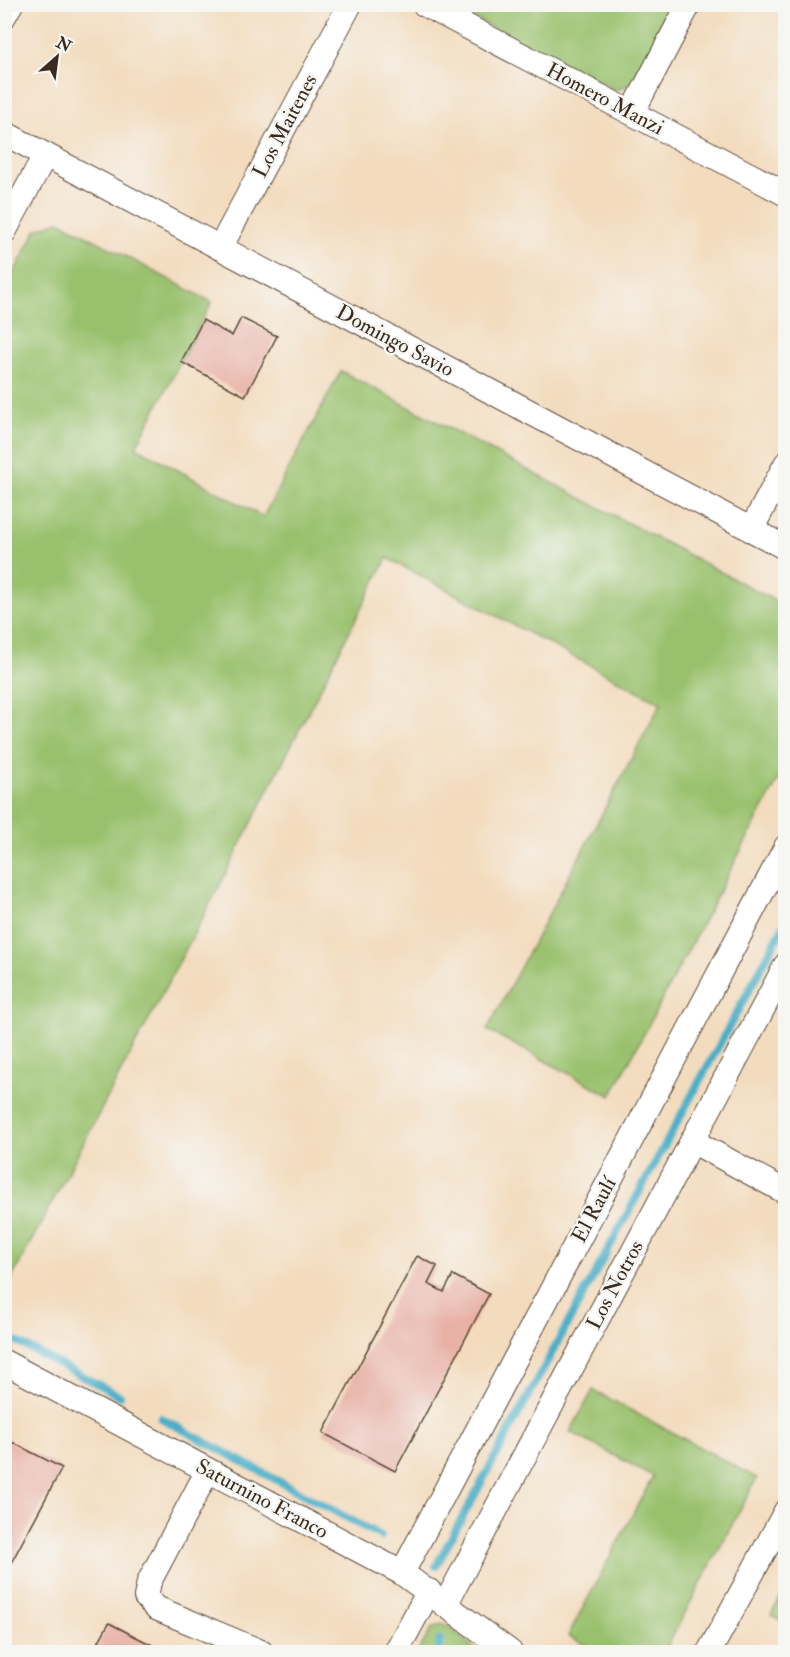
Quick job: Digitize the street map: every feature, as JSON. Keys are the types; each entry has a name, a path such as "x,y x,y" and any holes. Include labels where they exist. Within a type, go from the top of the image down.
{"street":[{"path":"4,16 11,4"},
{"name":"Los Maitenes","path":"220,248 350,4"},
{"name":"Homero Manzi","path":"424,4 786,194"},
{"path":"632,113 689,4"},
{"name":"Domingo Savio","path":"4,133 786,548"},
{"path":"4,232 45,155"},
{"path":"751,530 786,464"},
{"name":"El Raulí","path":"402,1573 786,847"},
{"name":"Los Notros","path":"437,1598 692,1142 786,965"},
{"path":"692,1142 786,1192"},
{"name":"Saturnino Franco","path":"4,1362 402,1573 510,1653"},
{"path":"208,1470 149,1582 146,1597 156,1608 261,1653"},
{"path":"709,1653 786,1511"},
{"path":"396,1653 437,1598"}],"green space":[{"path":"448,5 673,5 632,82 620,89 614,89"},
{"path":"59,221 212,302 136,447 263,517 341,371 785,606 785,767 611,1096 487,1030 661,703 387,558 222,881 5,1291 5,289 37,229"},
{"path":"593,1390 757,1478 664,1652 599,1652 568,1636 653,1476 570,1432"},
{"path":"785,1589 785,1622 771,1615"},
{"path":"442,1624 449,1627 478,1652 418,1652 432,1628"}],"building":[{"path":"241,318 277,336 245,396 181,362 203,320 232,336"},
{"path":"417,1256 437,1266 428,1284 444,1292 453,1275 489,1294 395,1471 323,1433"},
{"path":"4,1438 62,1468 4,1576"},
{"path":"109,1623 144,1641 167,1652 93,1652"}],"waterway":[{"path":"436,1566 786,922"},
{"path":"4,1335 120,1396"},
{"path":"161,1418 381,1536"},
{"path":"439,1652 440,1640"}]}
